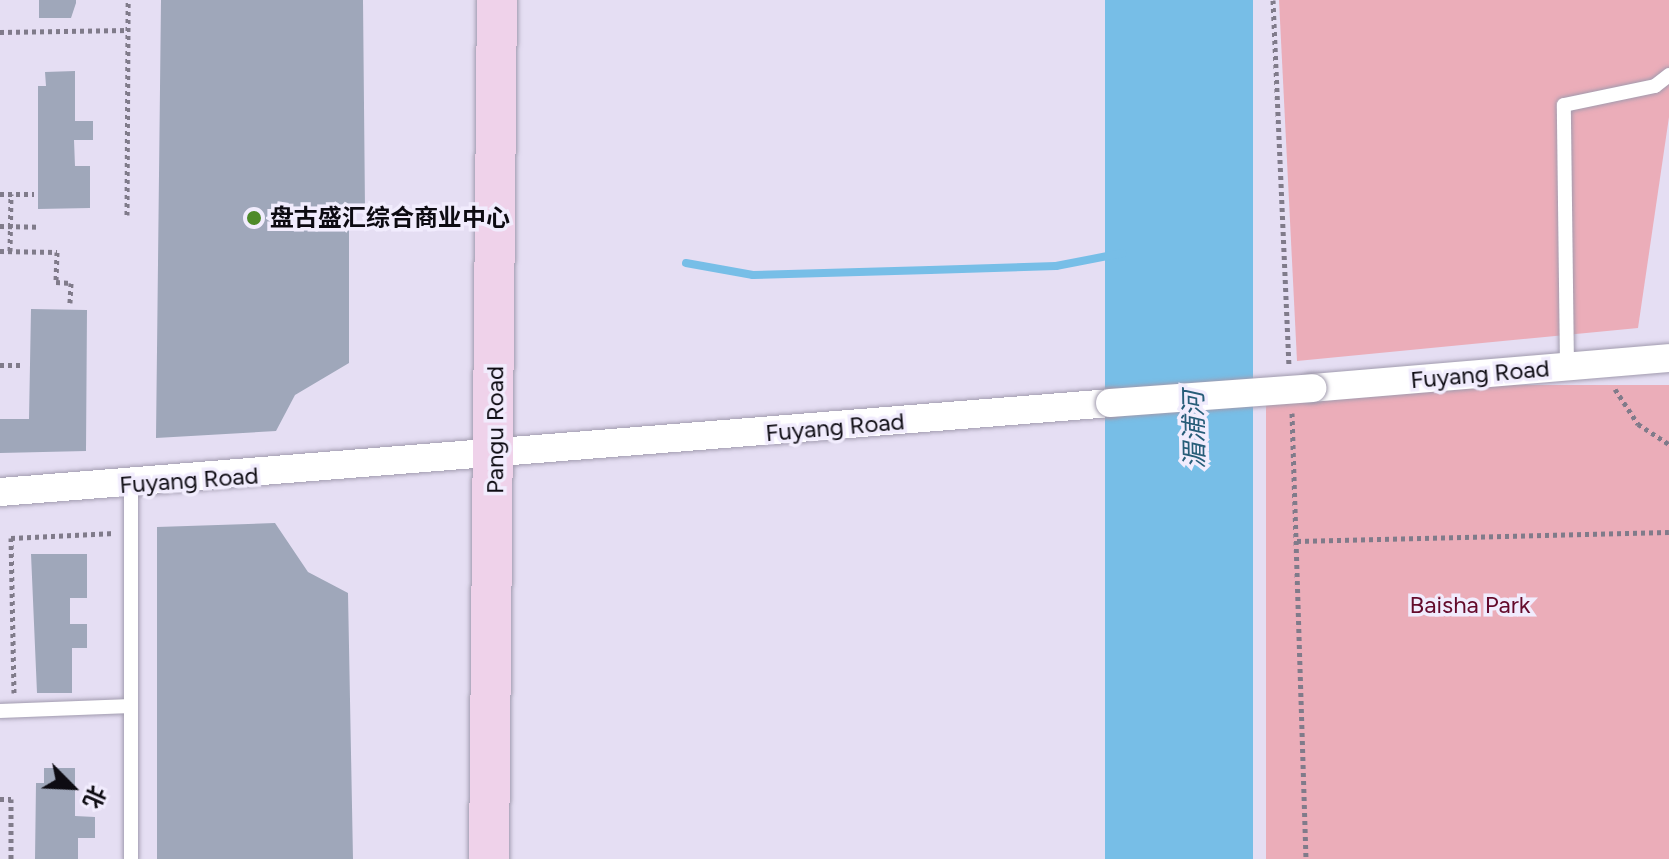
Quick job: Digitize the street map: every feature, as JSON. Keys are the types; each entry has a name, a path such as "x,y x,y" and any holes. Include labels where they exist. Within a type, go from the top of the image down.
{"street":[{"name":"Pangu Road","path":"489,859 497,0"},
{"name":"Fuyang Road","path":"0,492 495,456 1669,358"}],"lane":[{"path":"1567,367 1564,105 1655,86 1669,75"},
{"path":"131,484 131,859"},
{"path":"7,710 131,706"}],"path":[{"path":"127,215 128,0"},
{"path":"1273,0 1298,389 1297,541 1306,859"},
{"path":"0,32 128,30"},
{"path":"0,194 34,194"},
{"path":"10,251 11,194"},
{"path":"0,226 39,227"},
{"path":"0,251 57,252 56,282 71,283 70,303"},
{"path":"1600,364 1638,424 1669,444"},
{"path":"0,365 22,365"},
{"path":"7,710 11,538 132,532"},
{"path":"1297,541 1669,532"},
{"path":"0,799 11,799 11,859"}],"green space":[{"path":"1279,0 1669,0 1669,117 1638,328 1297,361"},
{"name":"Baisha Park","path":"1266,385 1669,385 1669,859 1266,859"}],"water":[{"name":"湄浦河","path":"1105,0 1253,0 1253,859 1105,859"}],"building":[{"path":"39,0 76,0 76,3 71,18 39,18"},
{"name":"盘古盛汇综合商业中心","path":"161,0 363,0 365,210 349,209 349,363 295,395 276,431 156,438"},
{"path":"75,71 75,121 93,121 93,140 74,140 75,166 90,166 90,208 38,209 38,86 46,86 45,72"},
{"path":"31,309 87,310 86,451 0,453 0,419 29,419"},
{"path":"275,523 308,572 348,593 353,859 157,859 157,527"},
{"path":"31,554 87,554 87,598 70,598 70,624 87,624 87,648 72,648 72,693 37,693"},
{"path":"44,768 75,768 75,816 95,817 95,838 78,838 78,859 35,859 36,783 44,783"}],"waterway":[{"path":"686,263 753,275 1056,266 1123,253"}],"place":[{"name":"盘古盛汇综合商业中心","path":"254,218"}]}
